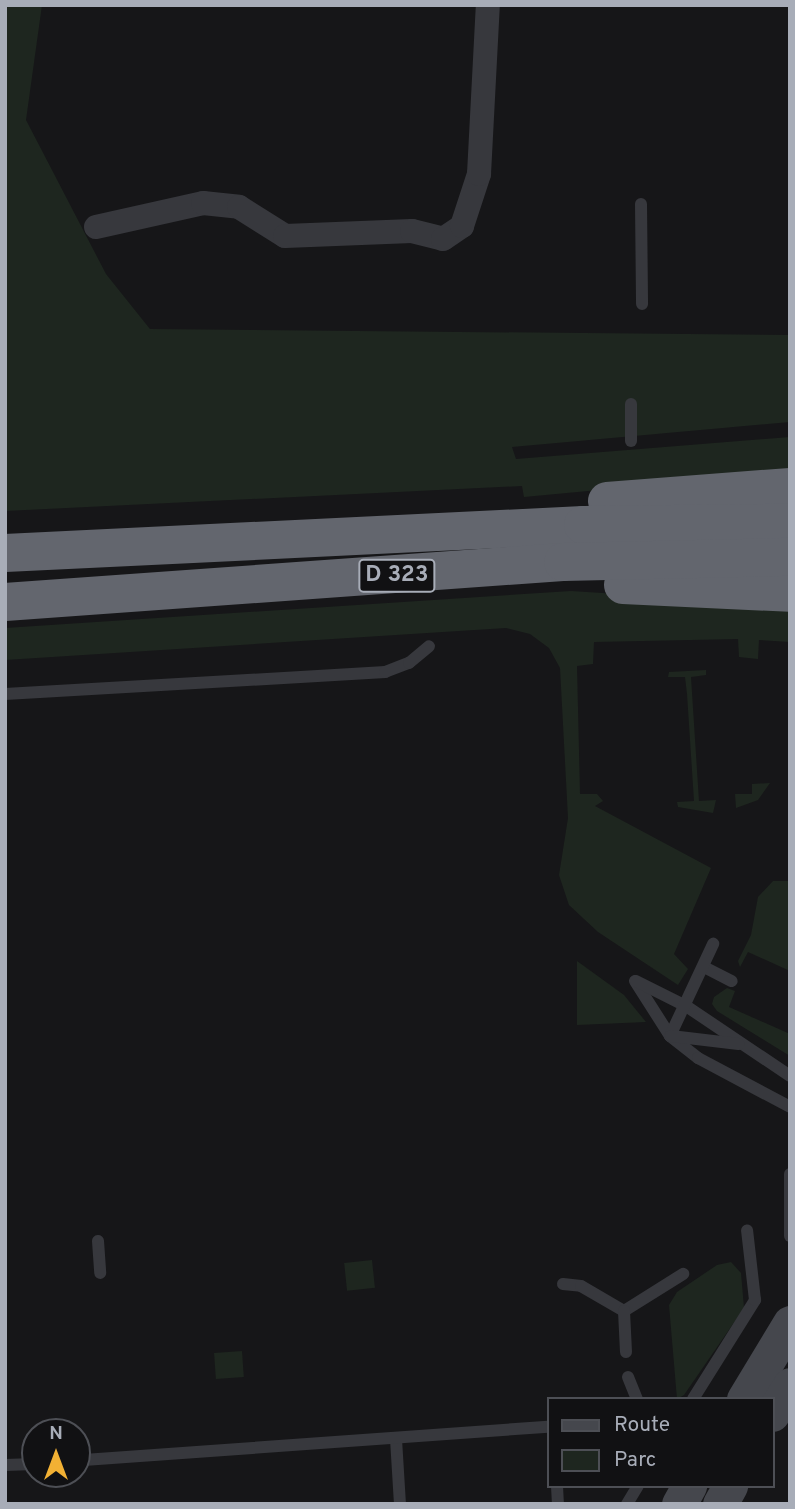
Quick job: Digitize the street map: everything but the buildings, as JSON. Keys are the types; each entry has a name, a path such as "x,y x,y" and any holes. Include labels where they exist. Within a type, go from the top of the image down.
{"highway":[{"path":"487,529 545,505 790,487"},
{"name":"D 323","path":"5,553 487,529 790,523"},
{"name":"D 323","path":"5,602 563,562 790,557"},
{"path":"338,580 450,589 641,584 790,593"}],"street":[{"path":"96,227 203,203 239,207 285,236 412,231 443,239 462,226 479,174 488,5"},
{"path":"745,1397 790,1323"},
{"path":"774,1411 790,1385"},
{"path":"679,1504 689,1488"},
{"path":"720,1504 729,1488"}],"lane":[{"path":"641,204 642,304"},
{"path":"631,404 631,441"},
{"path":"5,694 386,672 409,663 429,646"},
{"path":"670,1036 713,944"},
{"path":"704,967 732,981"},
{"path":"790,1076 686,1006 635,981 670,1036 698,1058 790,1107"},
{"path":"670,1036 739,1044"},
{"path":"790,1174 790,1236"},
{"path":"693,1397 755,1300 747,1230"},
{"path":"98,1241 100,1273"},
{"path":"624,1311 683,1275"},
{"path":"563,1284 581,1286 624,1311"},
{"path":"624,1311 626,1352"},
{"path":"628,1377 636,1397"},
{"path":"91,1460 546,1427"},
{"path":"396,1439 400,1504"},
{"path":"627,1504 637,1488"}],"green space":[{"path":"5,5 42,5 26,120 106,274 150,329 790,335 790,422 512,447 516,459 790,437 790,472 524,497 522,486 5,511"},
{"path":"571,591 790,605 790,642 759,640 758,659 739,657 738,639 594,642 593,664 577,666 580,794 597,794 603,801 595,806 711,868 674,954 688,969 678,985 598,932 569,905 559,875 568,818 560,668 549,648 530,634 506,628 5,660 5,628"},
{"path":"706,670 706,675 691,677 699,801 716,800 713,813 678,807 677,802 694,801 687,694 685,677 668,677 669,672"},
{"path":"770,783 758,800 736,808 735,794 752,794 752,784"},
{"path":"773,881 790,881 790,971 748,952 740,967 738,961 751,935 758,897"},
{"path":"577,961 624,995 646,1022 577,1025"},
{"path":"727,988 735,991 729,1007 790,1034 790,1056 717,1011 712,1004 714,997"},
{"path":"372,1260 375,1288 347,1291 344,1263"},
{"path":"731,1262 741,1273 744,1308 684,1395 677,1397 669,1305 677,1292 717,1265"},
{"path":"242,1351 244,1377 216,1379 214,1353"}]}
